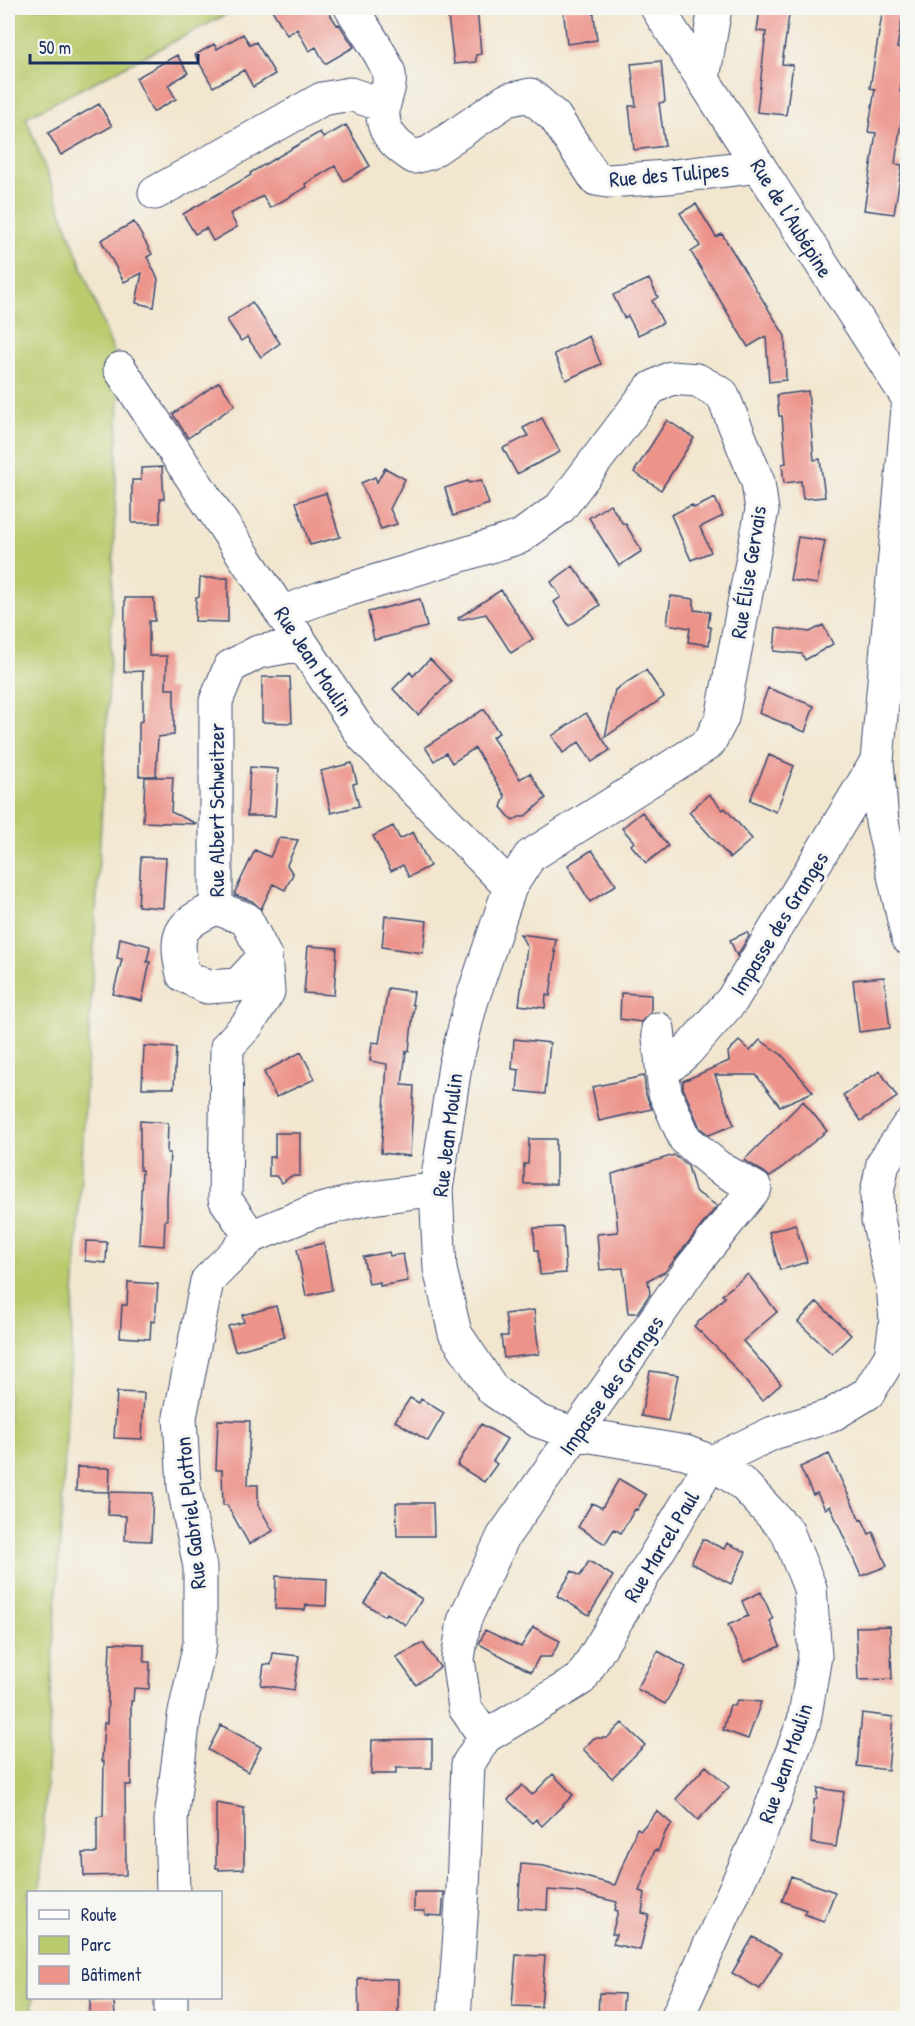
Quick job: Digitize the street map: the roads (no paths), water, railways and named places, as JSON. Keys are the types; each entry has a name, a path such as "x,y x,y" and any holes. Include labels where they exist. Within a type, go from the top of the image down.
{"street":[{"name":"Rue des Tulipes","path":"351,8 388,70 390,84 383,105 383,126 398,147 414,157 429,153 507,100 530,95 555,117 596,179 608,182 759,166"},
{"name":"Rue de l'Aubépine","path":"657,8 908,398"},
{"path":"703,79 715,8"},
{"path":"156,193 322,99 350,94 383,105"},
{"name":"Rue Jean Moulin","path":"120,369 363,736 510,887 468,1014 455,1066 436,1189 441,1269 455,1333 493,1390 538,1421 577,1434 685,1452 712,1462 744,1485 787,1531 810,1588 815,1656 804,1721 768,1816 677,2019"},
{"name":"Rue Élise Gervais","path":"282,613 321,598 520,537 560,508 650,388 671,378 697,380 722,394 758,482 762,510 722,718 709,743 530,856 510,887"},
{"path":"908,408 877,761 882,822 908,939"},
{"name":"Rue Albert Schweitzer","path":"251,1237 225,1200 227,1047 248,1024 268,992 265,956 246,919 216,908 216,701 230,667 258,652 302,644"},
{"name":"Impasse des Granges","path":"663,1072 687,1051 732,1000 877,761"},
{"path":"216,908 195,917 181,932 177,949 183,975 207,987 238,985 265,956"},
{"name":"Impasse des Granges","path":"485,1737 465,1708 458,1659 464,1621 503,1537 692,1267 755,1188 718,1167 685,1139 665,1093 658,1029"},
{"path":"712,1462 773,1433 830,1416 868,1393 899,1357 893,1285 878,1220 877,1193 883,1163 908,1125"},
{"name":"Rue Gabriel Plotton","path":"173,1891 171,1820 184,1717 200,1643 200,1568 184,1487 180,1417 207,1281 251,1237 312,1212 365,1199 436,1189"},
{"name":"Rue Marcel Paul","path":"454,2019 463,1888 468,1764 485,1737 581,1679 712,1462"},
{"path":"171,1999 171,2019"}]}
